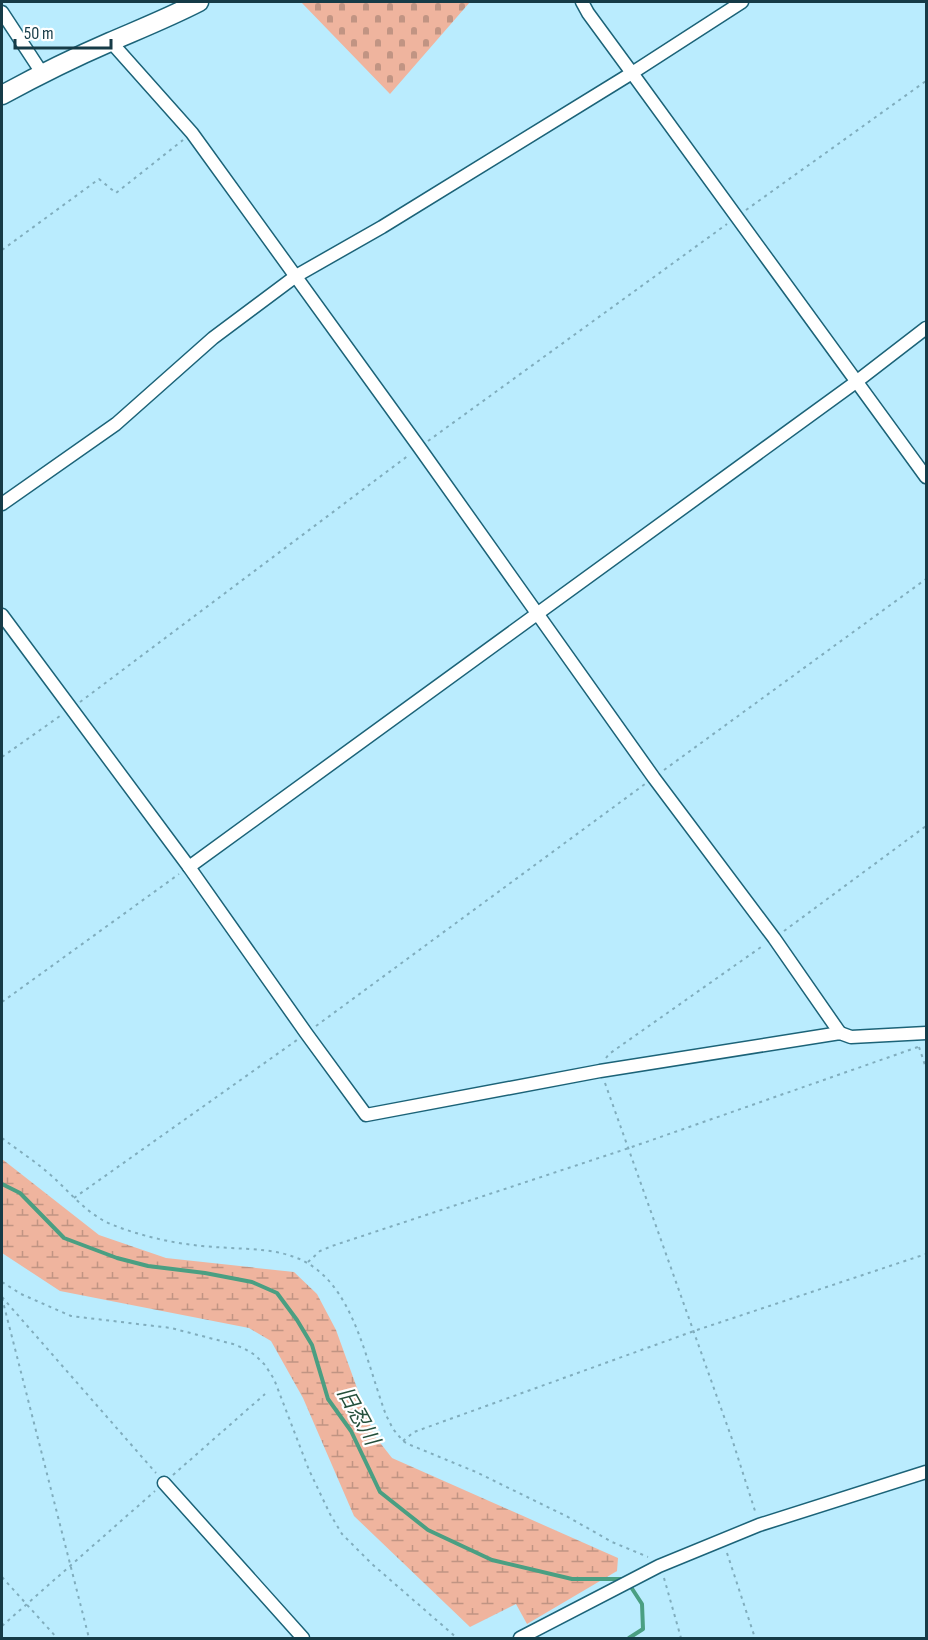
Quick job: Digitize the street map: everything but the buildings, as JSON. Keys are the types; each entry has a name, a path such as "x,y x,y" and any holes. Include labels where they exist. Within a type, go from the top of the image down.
{"main road":[{"path":"2,95 42,73 199,2"}],"street":[{"path":"582,2 736,218 927,477"},
{"path":"2,504 116,424 213,338 296,276 382,227 632,73 742,2"},
{"path":"2,12 42,73"},
{"path":"111,42 192,133 654,778 774,938 840,1033"},
{"path":"189,867 927,328"},
{"path":"2,615 189,867 366,1115 600,1071 840,1033 851,1037 927,1033"},
{"path":"520,1638 659,1566 759,1525 927,1472"},
{"path":"164,1483 303,1638"}],"path":[{"path":"2,757 71,708 419,447 927,81"},
{"path":"2,250 99,179 116,193 192,133"},
{"path":"74,1198 306,1033 927,579"},
{"path":"759,1525 732,1439 600,1071 609,1054 774,938 927,826"},
{"path":"2,1002 189,867"},
{"path":"308,1262 320,1251 332,1246 629,1148 919,1047 927,1068"},
{"path":"2,1138 46,1171 74,1198 102,1220 144,1235 185,1244 278,1252 308,1262 330,1282 346,1305 386,1415 393,1429 403,1441 486,1477 568,1517 612,1542 644,1555 659,1566 681,1638"},
{"path":"403,1441 414,1432 694,1331 927,1254"},
{"path":"2,1282 21,1294 71,1316 171,1328 233,1344 255,1355 274,1379 309,1470 342,1534 379,1571 457,1638"},
{"path":"2,1298 164,1483"},
{"path":"2,1298 89,1638"},
{"path":"2,1626 265,1394"},
{"path":"723,1540 755,1638"},
{"path":"2,1577 57,1638"}],"green space":[{"path":"301,2 349,3 470,2 390,94"},
{"path":"2,1159 99,1235 166,1258 294,1272 317,1294 336,1330 374,1435 392,1458 618,1558 617,1571 527,1624 516,1604 470,1627 354,1516 303,1398 271,1341 249,1328 60,1291 2,1253"}],"waterway":[{"name":"旧忍川","path":"2,1184 20,1193 64,1238 117,1258 148,1266 252,1282 277,1293 312,1345 328,1399 351,1431 380,1492 428,1530 492,1560 572,1579 625,1579"},
{"name":"旧忍川","path":"629,1584 642,1604 643,1629 629,1638"}]}
